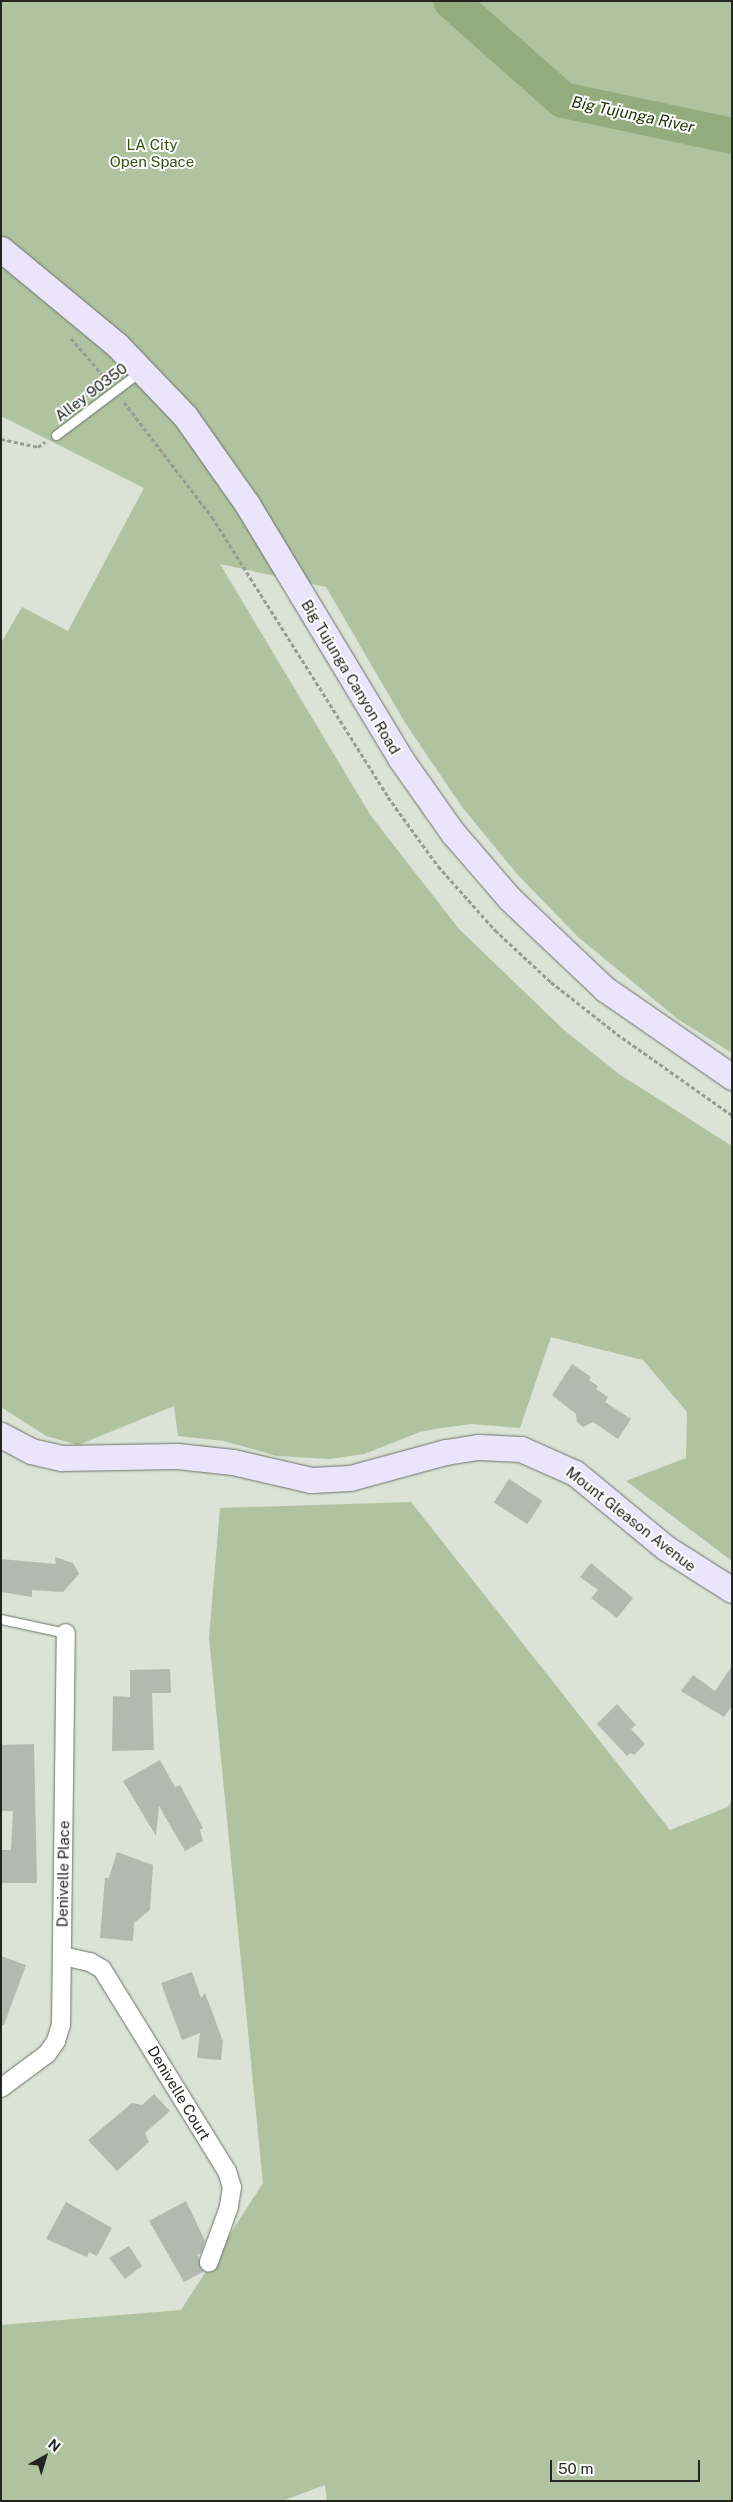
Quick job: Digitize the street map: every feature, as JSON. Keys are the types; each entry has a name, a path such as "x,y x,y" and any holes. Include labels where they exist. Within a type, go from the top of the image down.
{"street":[{"name":"Big Tujunga Canyon Road","path":"1,249 117,345 185,416 247,504 400,758 453,833 510,899 605,989 732,1077"},
{"name":"Mount Gleason Avenue","path":"1,1435 31,1450 62,1458 149,1454 186,1456 233,1462 311,1480 350,1478 446,1452 478,1446 520,1449 575,1473 666,1548 732,1590"},
{"name":"Denivelle Place","path":"1,2088 31,2069 56,2041 61,2025 66,1633"},
{"name":"Denivelle Court","path":"63,1956 90,1962 102,1969 227,2171 232,2187 229,2207 209,2262"}],"lane":[{"name":"Alley 90350","path":"56,435 141,371"},
{"path":"1,1619 66,1633"}],"path":[{"path":"1,439 38,447 56,435"}],"green space":[{"name":"LA City Open Space","path":"1,1 732,1 732,1053 679,1020 578,937 517,874 462,807 404,721 326,587 220,564 371,816 459,929 564,1030 619,1074 732,1146 732,1561 626,1481 686,1458 687,1412 643,1360 551,1337 520,1428 472,1424 441,1428 420,1432 364,1454 330,1459 277,1456 224,1441 178,1436 174,1406 78,1445 46,1436 1,1407 1,643 22,607 68,631 144,488 1,416"},
{"path":"411,1502 670,1830 728,1807 732,1799 732,2501 327,2501 325,2485 282,2501 1,2501 1,2325 181,2310 263,2183 209,1638 220,1508"}],"building":[{"path":"572,1364 591,1377 589,1380 598,1386 596,1389 608,1397 605,1402 631,1419 618,1439 593,1422 583,1427 577,1422 576,1414 552,1395"},
{"path":"509,1479 543,1501 527,1524 494,1502"},
{"path":"55,1557 73,1563 79,1574 63,1592 32,1590 32,1597 1,1592 1,1559 56,1564"},
{"path":"591,1563 633,1598 617,1618 591,1598 598,1590 580,1577"},
{"path":"732,1666 732,1706 724,1717 681,1691 693,1675 715,1691"},
{"path":"170,1669 171,1693 152,1693 154,1750 112,1751 113,1696 130,1697 130,1670"},
{"path":"617,1704 636,1725 631,1729 645,1744 634,1755 631,1753 627,1756 597,1724"},
{"path":"34,1744 37,1883 1,1883 1,1850 11,1850 13,1811 1,1811 1,1745"},
{"path":"160,1760 175,1787 180,1785 203,1828 200,1830 203,1841 185,1851 159,1806 156,1836 123,1781"},
{"path":"117,1852 153,1865 150,1910 134,1923 133,1941 100,1938 105,1878 109,1878"},
{"path":"1,1956 26,1965 4,2025 1,2025"},
{"path":"192,1972 201,1998 205,1993 223,2041 221,2060 197,2058 200,2033 182,2040 161,1983"},
{"path":"154,2094 170,2111 145,2133 149,2142 117,2171 88,2140 132,2103 142,2105"},
{"path":"186,2201 205,2241 201,2253 197,2255 205,2271 184,2282 149,2221"},
{"path":"66,2202 112,2228 97,2256 89,2252 87,2257 46,2239"},
{"path":"129,2246 142,2266 125,2279 109,2258"}],"waterway":[{"name":"Big Tujunga River","path":"451,1 563,100 732,136"}]}
